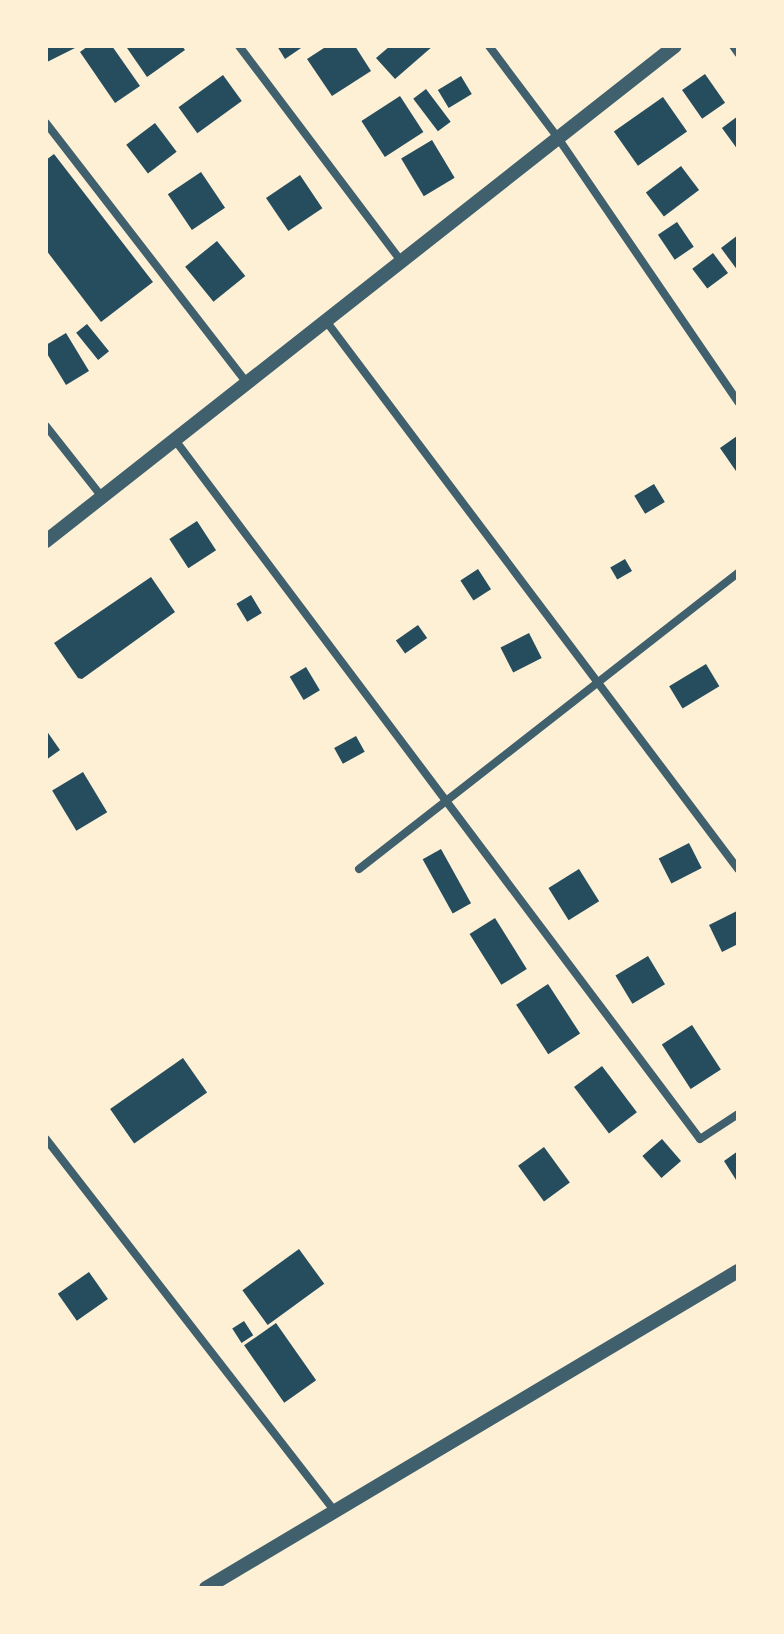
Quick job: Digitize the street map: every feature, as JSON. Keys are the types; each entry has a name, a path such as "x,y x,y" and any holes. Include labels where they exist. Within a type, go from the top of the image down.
{"street":[{"path":"239,46 402,262"},
{"path":"489,46 558,138 738,402"},
{"path":"46,541 675,46"},
{"path":"733,46 738,53"},
{"path":"46,123 247,383"},
{"path":"326,321 738,869"},
{"path":"46,426 102,497"},
{"path":"175,440 700,1139 738,1114"},
{"path":"359,869 738,573"},
{"path":"46,1139 334,1510"},
{"path":"206,1588 738,1271"}],"building":[{"path":"46,46 79,46 47,62"},
{"path":"88,46 112,46 140,86 115,103 80,52"},
{"path":"182,46 185,50 147,77 127,48"},
{"path":"277,46 304,46 285,59"},
{"path":"327,46 355,46 371,71 332,96 307,59"},
{"path":"390,46 433,46 395,79 376,58"},
{"path":"705,74 725,103 702,119 682,90"},
{"path":"223,75 242,101 197,133 179,107"},
{"path":"461,76 472,94 449,108 438,90"},
{"path":"426,89 451,122 438,131 413,99"},
{"path":"400,96 423,132 385,157 361,121"},
{"path":"663,97 687,131 638,166 614,131"},
{"path":"738,116 738,150 722,128"},
{"path":"155,123 177,152 148,173 126,145"},
{"path":"432,140 455,178 424,196 401,159"},
{"path":"54,154 153,282 101,322 46,250 46,160"},
{"path":"681,166 699,190 664,216 646,192"},
{"path":"201,172 225,208 192,230 168,194"},
{"path":"300,175 322,208 288,231 266,198"},
{"path":"677,222 694,247 675,260 658,235"},
{"path":"738,235 738,271 721,248"},
{"path":"217,241 245,276 213,302 185,267"},
{"path":"713,253 728,273 707,289 692,269"},
{"path":"87,324 109,351 98,360 76,333"},
{"path":"66,333 89,371 66,385 46,352 46,345"},
{"path":"738,438 738,474 720,448"},
{"path":"654,484 665,502 645,514 634,496"},
{"path":"197,521 216,550 188,568 169,539"},
{"path":"625,559 632,571 617,580 610,568"},
{"path":"478,569 491,589 473,601 460,580"},
{"path":"151,577 175,612 82,679 78,678 54,643"},
{"path":"251,595 262,613 247,622 236,604"},
{"path":"418,625 427,638 405,654 396,640"},
{"path":"529,633 542,658 513,672 500,648"},
{"path":"706,664 719,686 683,708 669,686"},
{"path":"306,667 320,690 304,700 290,677"},
{"path":"46,730 60,750 46,760"},
{"path":"356,736 365,752 343,764 334,748"},
{"path":"83,772 107,812 76,831 52,791"},
{"path":"689,843 702,868 671,883 659,858"},
{"path":"441,849 471,903 453,913 423,859"},
{"path":"579,869 599,901 569,920 548,888"},
{"path":"737,911 738,944 722,952 709,925"},
{"path":"495,918 527,969 501,985 470,934"},
{"path":"648,956 665,984 632,1004 615,976"},
{"path":"548,984 580,1033 548,1054 516,1005"},
{"path":"692,1025 721,1069 691,1089 662,1045"},
{"path":"183,1058 207,1092 134,1143 110,1109"},
{"path":"602,1066 637,1112 609,1133 574,1087"},
{"path":"662,1139 681,1161 661,1178 642,1156"},
{"path":"544,1147 570,1183 544,1201 518,1166"},
{"path":"738,1151 738,1183 724,1161"},
{"path":"299,1249 324,1284 268,1325 242,1290"},
{"path":"89,1272 108,1299 77,1321 58,1294"},
{"path":"244,1321 253,1335 242,1343 232,1329"},
{"path":"276,1323 316,1380 284,1403 244,1345"}]}
